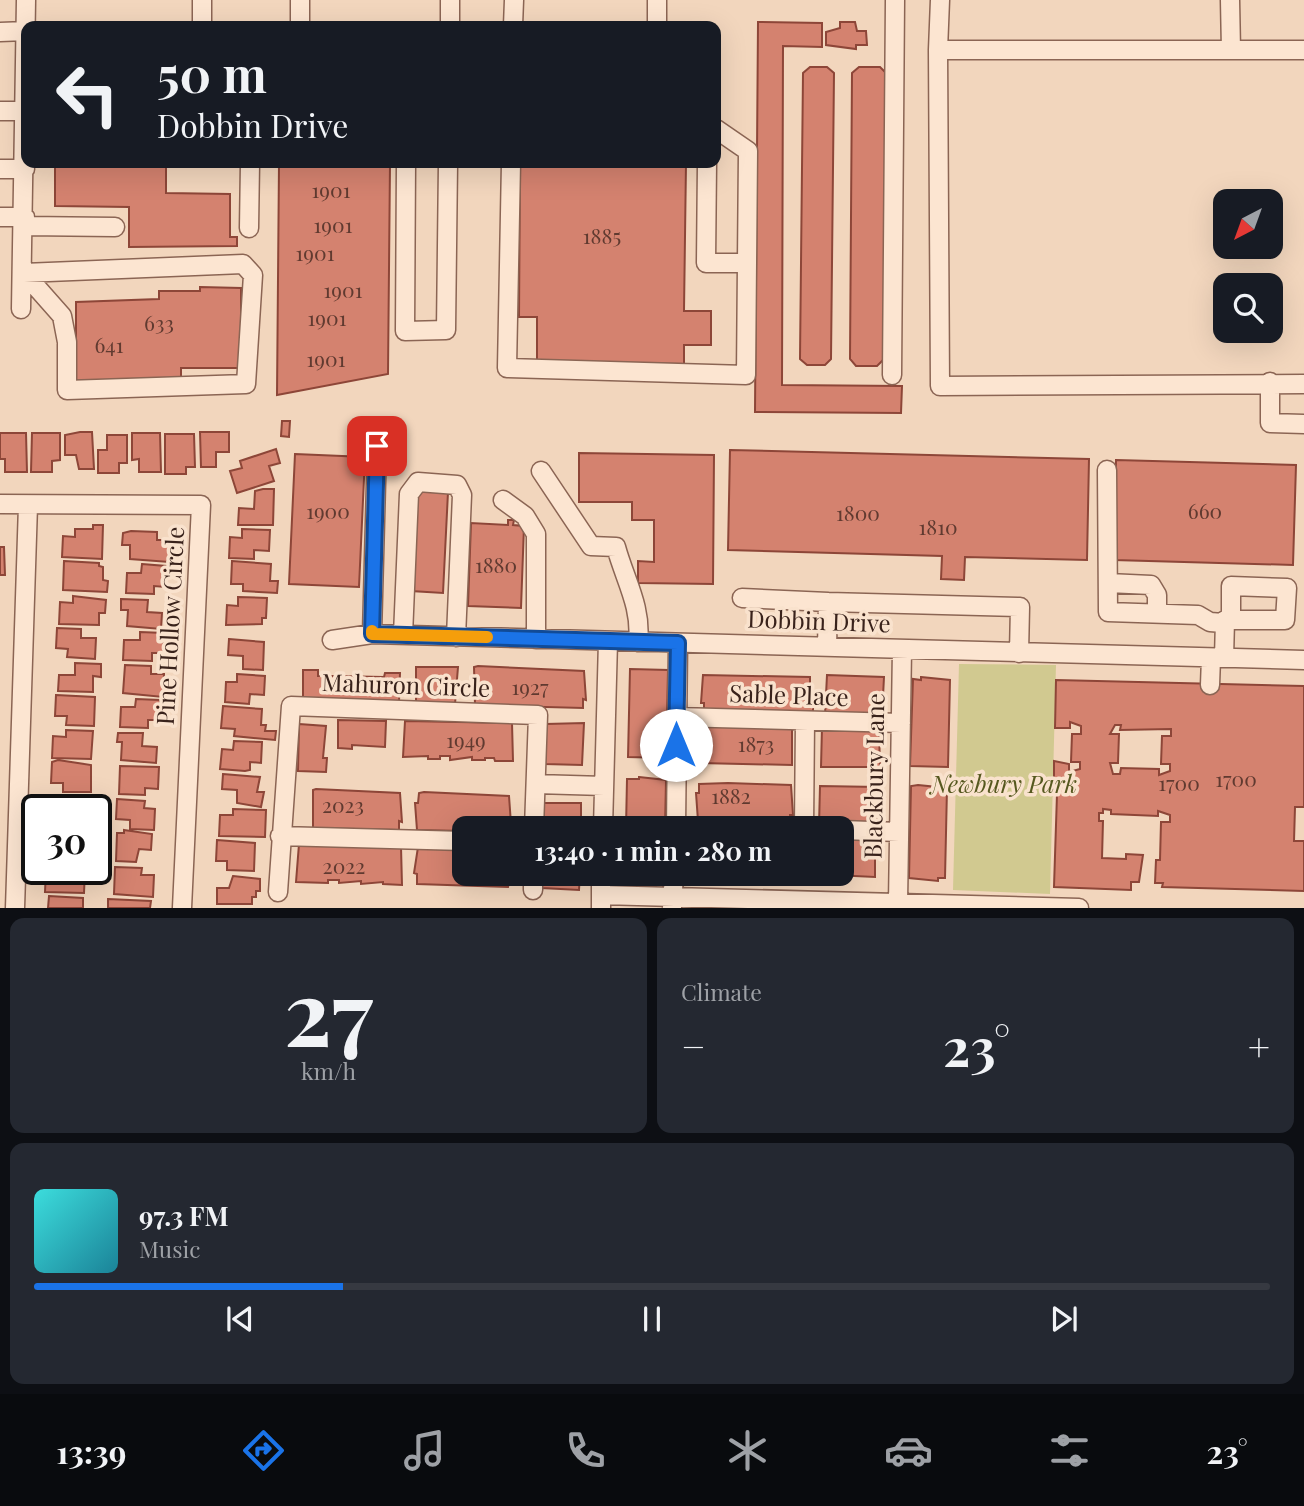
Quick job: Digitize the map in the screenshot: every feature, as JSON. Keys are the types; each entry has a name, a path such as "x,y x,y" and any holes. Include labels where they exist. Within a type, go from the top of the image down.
{"street":[{"path":"26,0 26,21"},
{"path":"202,0 202,21"},
{"path":"300,0 300,21"},
{"path":"450,0 450,21"},
{"path":"513,0 513,21"},
{"path":"657,0 657,21"},
{"path":"892,375 895,0"},
{"path":"940,0 937,50 940,386 1270,382 1304,384"},
{"path":"1230,0 1231,50"},
{"path":"0,32 21,31"},
{"path":"937,50 1304,50"},
{"path":"0,111 21,111"},
{"path":"511,168 507,368 746,375 748,152 721,133"},
{"path":"249,228 250,168"},
{"path":"405,168 405,331 446,330 448,168"},
{"path":"707,168 706,263 747,263"},
{"path":"0,169 25,169 21,309"},
{"path":"0,218 115,227"},
{"path":"243,264 253,275 246,384 67,390 67,342 62,316 24,273 243,264"},
{"path":"1270,382 1270,423 1304,424"},
{"path":"372,634 377,446"},
{"path":"1107,470 1108,612 1198,615 1227,621 1210,685"},
{"path":"541,471 592,546 616,547 627,584 636,600 638,642"},
{"path":"403,635 409,494 418,482 457,485 463,495 456,637"},
{"path":"503,500 525,516 536,534 536,639"},
{"name":"Pine Hollow Circle","path":"0,504 201,505 182,908"},
{"path":"15,908 28,505"},
{"path":"1108,583 1151,585 1157,595 1157,613"},
{"path":"741,598 1020,607 1020,653"},
{"path":"827,647 828,602"},
{"name":"Dobbin Drive","path":"332,640 372,634 1304,660"},
{"path":"603,816 608,641"},
{"path":"676,816 678,643"},
{"name":"Blackbury Lane","path":"898,903 902,649"},
{"name":"Mahuron Circle","path":"278,892 279,836 285,809 290,706 538,715 535,816"},
{"name":"Sable Place","path":"677,717 901,723"},
{"path":"804,816 805,720"},
{"path":"536,784 604,786"},
{"path":"854,830 899,832"},
{"path":"279,836 452,841"},
{"path":"601,901 898,903 1079,908"}],"green space":[{"name":"Newbury Park","path":"959,664 1056,665 1050,894 953,890"}],"building":[{"path":"758,22 822,23 822,47 783,46 782,385 902,386 901,413 755,412"},
{"path":"840,22 855,22 857,31 866,31 867,45 856,45 856,49 826,45 826,32 840,28"},
{"path":"810,67 827,67 834,73 831,359 825,365 807,365 800,359 803,73"},
{"path":"859,67 880,67 887,74 884,359 877,366 856,366 850,359 852,73"},
{"path":"55,168 166,168 166,193 230,194 230,237 237,237 237,246 129,247 129,207 55,206"},
{"path":"279,168 390,168 388,374 277,395"},
{"path":"520,168 686,168 684,311 711,311 711,345 684,345 684,364 537,362 537,317 519,317"},
{"path":"200,287 241,288 241,368 181,368 181,382 76,381 76,302 159,299 159,291 200,291"},
{"path":"282,421 290,421 289,437 281,436"},
{"path":"92,432 94,469 79,469 76,455 65,455 65,435"},
{"path":"200,432 229,432 229,452 216,452 216,467 201,467"},
{"path":"0,433 26,433 27,472 5,472 5,459 0,459"},
{"path":"32,433 60,433 60,460 52,461 52,472 31,472"},
{"path":"132,433 160,433 161,472 139,472 139,459 132,460"},
{"path":"165,434 194,434 195,467 186,467 186,474 165,474"},
{"path":"107,435 127,435 127,463 119,463 119,473 98,473 98,450 107,450"},
{"path":"276,449 280,463 269,466 274,481 237,493 230,471 242,468 240,461"},
{"path":"730,450 1089,459 1087,560 965,557 964,580 941,579 942,556 728,550"},
{"path":"579,453 714,455 713,584 638,583 638,561 654,562 654,520 632,520 632,502 579,502"},
{"path":"295,454 365,457 359,587 289,584"},
{"path":"1116,460 1296,465 1293,565 1114,560"},
{"path":"274,489 273,525 238,525 239,508 254,509 255,491"},
{"path":"415,491 448,492 443,593 411,591"},
{"path":"508,520 514,520 513,525 524,526 521,608 468,606 471,523 508,525"},
{"path":"93,525 103,525 102,559 62,557 63,536 75,537 75,529 93,529"},
{"path":"242,529 270,530 269,551 254,550 254,559 229,558 230,537 242,538"},
{"path":"157,532 157,540 170,540 169,562 130,559 130,545 122,545 123,533"},
{"path":"0,547 4,547 5,575 0,575"},
{"path":"64,561 99,563 99,566 103,567 103,580 108,581 107,592 63,590"},
{"path":"232,561 271,564 270,581 278,581 277,593 243,591 243,584 231,584"},
{"path":"142,564 166,566 165,587 154,586 154,594 126,593 127,573 141,573"},
{"path":"73,596 106,600 105,613 99,613 99,625 59,624 60,602 73,603"},
{"path":"238,597 267,598 266,618 262,618 262,624 226,625 227,605 238,606"},
{"path":"121,599 148,600 147,612 162,613 161,629 127,626 128,610 121,610"},
{"path":"57,628 81,629 81,638 96,638 95,659 67,657 68,649 56,648"},
{"path":"140,632 164,633 163,653 152,653 152,661 123,660 124,640 140,640"},
{"path":"229,639 264,642 263,670 243,669 243,656 228,655"},
{"path":"75,663 101,664 101,677 93,676 93,692 58,691 59,675 75,675"},
{"path":"125,665 151,666 151,674 164,674 163,697 123,693"},
{"path":"416,667 458,667 455,704 416,703"},
{"path":"474,667 584,671 586,700 583,699 583,708 475,705"},
{"path":"630,669 668,670 666,758 628,757"},
{"path":"303,670 318,670 318,676 384,677 385,673 400,673 399,702 303,700"},
{"path":"237,674 265,676 264,695 250,694 249,704 225,702 226,682 237,682"},
{"path":"703,675 810,677 810,687 813,687 813,713 704,711 704,703 701,703"},
{"path":"827,675 884,677 882,716 825,715"},
{"path":"921,677 950,680 948,767 910,766 913,679 921,680"},
{"path":"1056,680 1304,686 1304,807 1295,807 1294,841 1304,841 1304,891 1162,887 1163,883 1155,883 1156,860 1160,860 1161,822 1170,822 1170,815 1158,811 1158,816 1111,814 1111,810 1103,809 1103,813 1099,813 1099,821 1103,821 1102,858 1126,859 1126,854 1143,855 1139,882 1131,882 1131,890 1054,887 1057,794 1054,794 1054,761 1069,764 1069,772 1080,769 1080,762 1071,762 1072,734 1081,734 1081,726 1070,722 1070,728 1055,728","holes":["1115,725 1121,725 1120,730 1171,729 1171,736 1162,736 1161,764 1170,764 1170,771 1159,775 1159,769 1121,768 1120,774 1113,774 1110,763 1118,763 1119,734 1110,734"]},
{"path":"56,695 95,697 94,726 66,725 67,716 55,716"},
{"path":"136,699 160,700 159,720 148,720 148,728 120,727 121,707 135,707"},
{"path":"223,706 262,709 261,725 266,725 265,731 276,731 275,740 234,736 235,729 221,728"},
{"path":"338,720 386,721 385,747 352,745 352,749 338,748"},
{"path":"405,721 512,723 513,761 495,761 494,758 472,760 472,757 450,760 450,756 440,756 440,759 428,759 428,756 403,757"},
{"path":"584,723 582,765 545,764 546,724"},
{"path":"299,724 326,726 323,758 327,758 326,772 298,771"},
{"path":"700,726 792,727 792,765 700,763 700,753 697,753"},
{"path":"822,727 879,729 880,767 821,767"},
{"path":"66,730 93,731 91,759 52,758 53,736 66,737"},
{"path":"118,733 143,733 142,746 157,747 156,763 121,760 122,742 117,742"},
{"path":"234,741 262,742 261,763 250,762 250,770 245,771 220,769 222,749 233,750"},
{"path":"58,760 91,765 91,792 63,792 63,783 51,783 52,762"},
{"path":"120,766 159,767 158,789 145,788 145,795 119,794"},
{"path":"223,774 260,777 257,792 264,792 261,807 237,803 237,790 222,789"},
{"path":"627,779 666,780 665,816 626,816"},
{"path":"699,784 791,785 793,815 698,816 696,793 699,793"},
{"path":"820,786 878,787 876,827 854,827 854,816 819,816"},
{"path":"911,786 947,788 945,878 938,878 938,881 909,878"},
{"path":"313,790 400,793 402,822 399,821 399,830 313,828"},
{"path":"419,793 509,796 510,816 452,816 452,831 417,830 415,803 418,803"},
{"path":"117,799 145,801 144,808 155,809 154,830 130,829 130,820 116,819"},
{"path":"544,803 581,803 581,816 543,816"},
{"path":"233,809 266,810 265,837 219,836 220,815 233,815"},
{"path":"124,830 152,834 151,850 139,849 136,862 116,861 117,833 124,833"},
{"path":"854,839 875,840 875,877 854,876"},
{"path":"217,840 255,843 254,871 227,870 227,861 216,861"},
{"path":"299,844 401,847 402,885 383,882 361,884 361,881 339,883 339,880 328,880 328,883 296,882"},
{"path":"418,847 452,848 452,885 417,884 417,874 414,873"},
{"path":"115,867 142,868 141,875 154,875 153,897 114,894"},
{"path":"233,876 260,879 260,891 256,891 256,897 252,897 252,904 217,904 217,888 229,888"},
{"path":"45,885 84,885 84,893 45,892"},
{"path":"542,886 579,886 579,890"},
{"path":"49,896 83,898 83,908 48,908"},
{"path":"108,899 151,901 150,908 108,908"}],"slow traffic":[{"path":"372,631 372,634 487,637"}],"route":[{"path":"377,446 372,634 678,643 676,745"}]}
